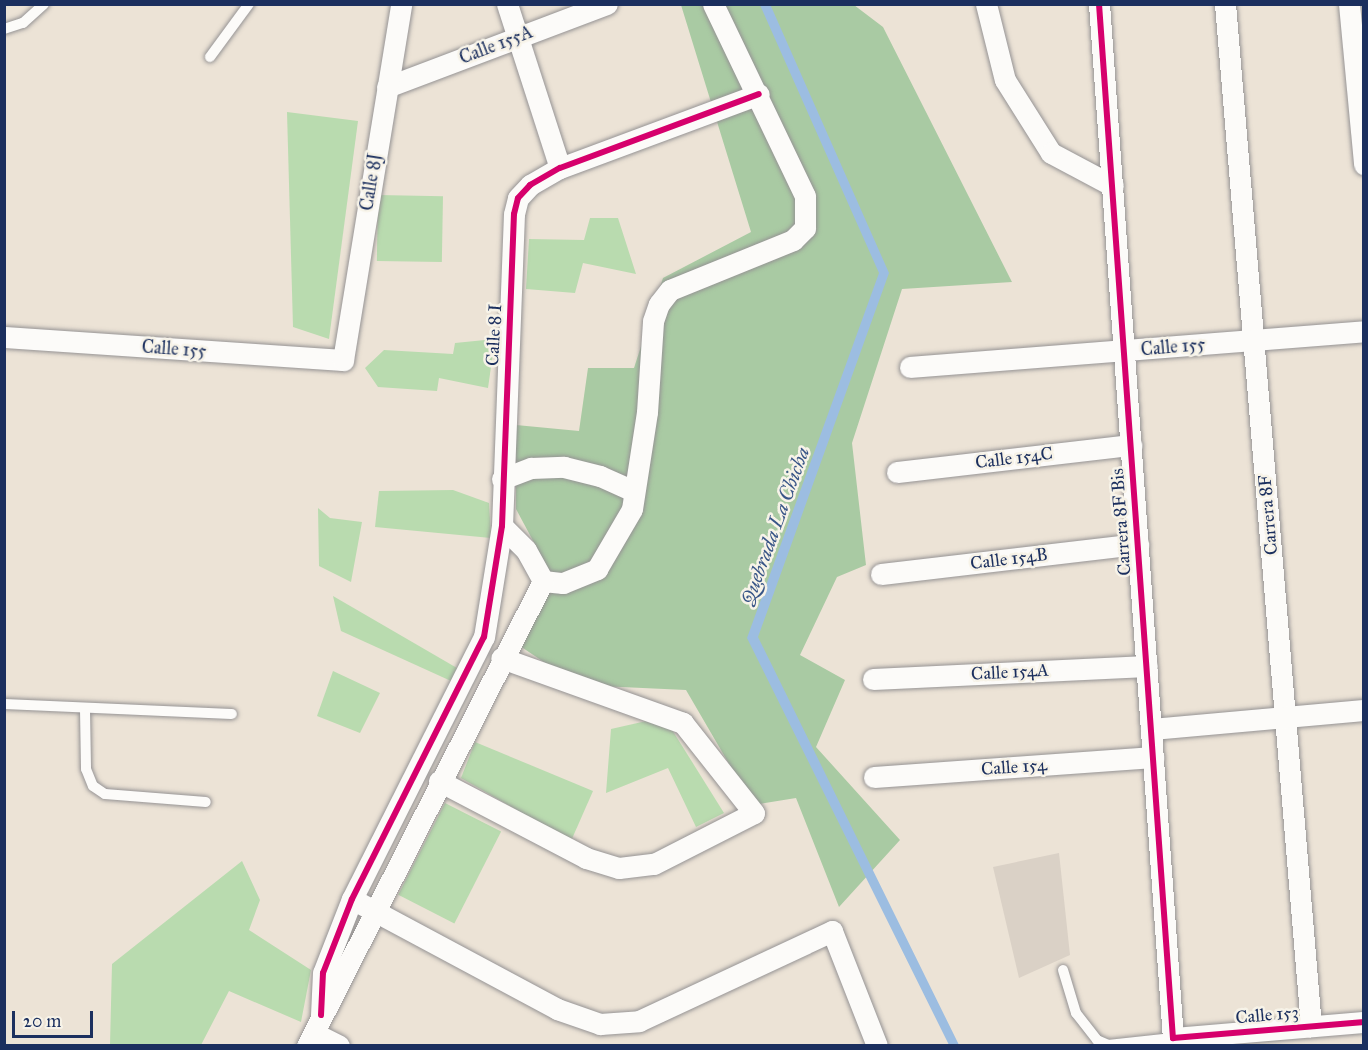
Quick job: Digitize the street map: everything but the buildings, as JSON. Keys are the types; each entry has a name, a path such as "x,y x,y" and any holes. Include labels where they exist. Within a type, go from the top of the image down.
{"street":[{"name":"Calle 8J","path":"343,360 401,4"},
{"path":"507,4 519,35 560,168"},
{"name":"Calle 155A","path":"387,87 519,35 607,4"},
{"path":"543,581 563,583 597,569 632,509 647,412 653,321 659,304 670,290 793,240 805,228 805,196 759,94 713,4"},
{"path":"986,4 1005,80 1051,153 1113,186"},
{"name":"Carrera 8F Bis","path":"1099,4 1173,1038"},
{"name":"Carrera 8F","path":"1225,4 1311,1026"},
{"path":"1349,4 1364,164"},
{"name":"Calle 8 I","path":"314,1031 323,974 352,898 484,637 502,526 502,479 514,214 518,198 530,185 560,168 759,94"},
{"name":"Calle 155","path":"910,367 1364,331"},
{"name":"Calle 155","path":"4,337 343,360"},
{"name":"Calle 154C","path":"897,472 1131,445"},
{"path":"502,479 531,468 564,467 600,476 634,491"},
{"path":"502,526 526,550 543,581"},
{"name":"Calle 154B","path":"880,574 1138,544"},
{"path":"339,1046 314,1031 501,658 543,581"},
{"path":"439,781 586,858 619,868 654,864 754,813 683,723 501,658"},
{"name":"Calle 154A","path":"873,679 1147,666"},
{"path":"1151,729 1364,710"},
{"name":"Calle 154","path":"874,777 1153,757"},
{"path":"352,898 376,909 556,1009 600,1024 639,1021 832,931 877,1046"},
{"name":"Calle 153","path":"1173,1038 1364,1022"}],"lane":[{"path":"4,29 23,23 44,4"},
{"path":"210,57 249,4"},
{"path":"4,704 85,710 232,714"},
{"path":"85,710 86,769 93,786 105,794 206,802"},
{"path":"1062,970 1082,1024 1108,1045"},
{"name":"Calle 153","path":"1108,1045 1173,1038"}],"shaded area":[{"path":"1059,853 1070,955 1019,978 993,867"}],"green space":[{"path":"681,5 854,5 883,27 1012,282 902,289 852,443 866,565 837,577 800,655 845,680 816,747 900,840 839,907 796,798 753,805 686,690 578,685 517,644 546,565 516,509 516,425 579,431 588,368 634,368 663,278 751,232"},
{"path":"287,112 358,121 329,339 293,327"},
{"path":"378,195 443,196 442,262 377,261"},
{"path":"590,218 618,218 636,274 583,263 575,293 526,289 529,239 584,240"},
{"path":"495,339 488,388 439,378 437,391 378,387 365,368 384,350 453,354 455,343"},
{"path":"453,490 489,503 491,538 375,527 379,491"},
{"path":"318,508 330,518 362,522 351,582 319,566"},
{"path":"333,596 457,668 451,681 341,631"},
{"path":"333,671 380,693 360,733 317,716"},
{"path":"664,717 724,813 696,827 668,768 606,793 611,729"},
{"path":"475,742 593,791 571,841 461,778"},
{"path":"445,803 501,832 454,923 398,895"},
{"path":"242,861 260,900 249,930 311,970 301,1022 229,991 201,1045 110,1045 112,964"}],"water":[{"path":"770,4 889,273 758,637 959,1045 949,1045 747,638 879,273 760,5"}],"cycle path":[{"path":"1099,4 1173,1038 1364,1022"},
{"path":"321,1015 323,973 352,899 484,637 502,526 514,214 518,198 530,185 560,168 759,94"}],"water label":[{"name":"Quebrada La Chicha","path":"775,526"}]}
